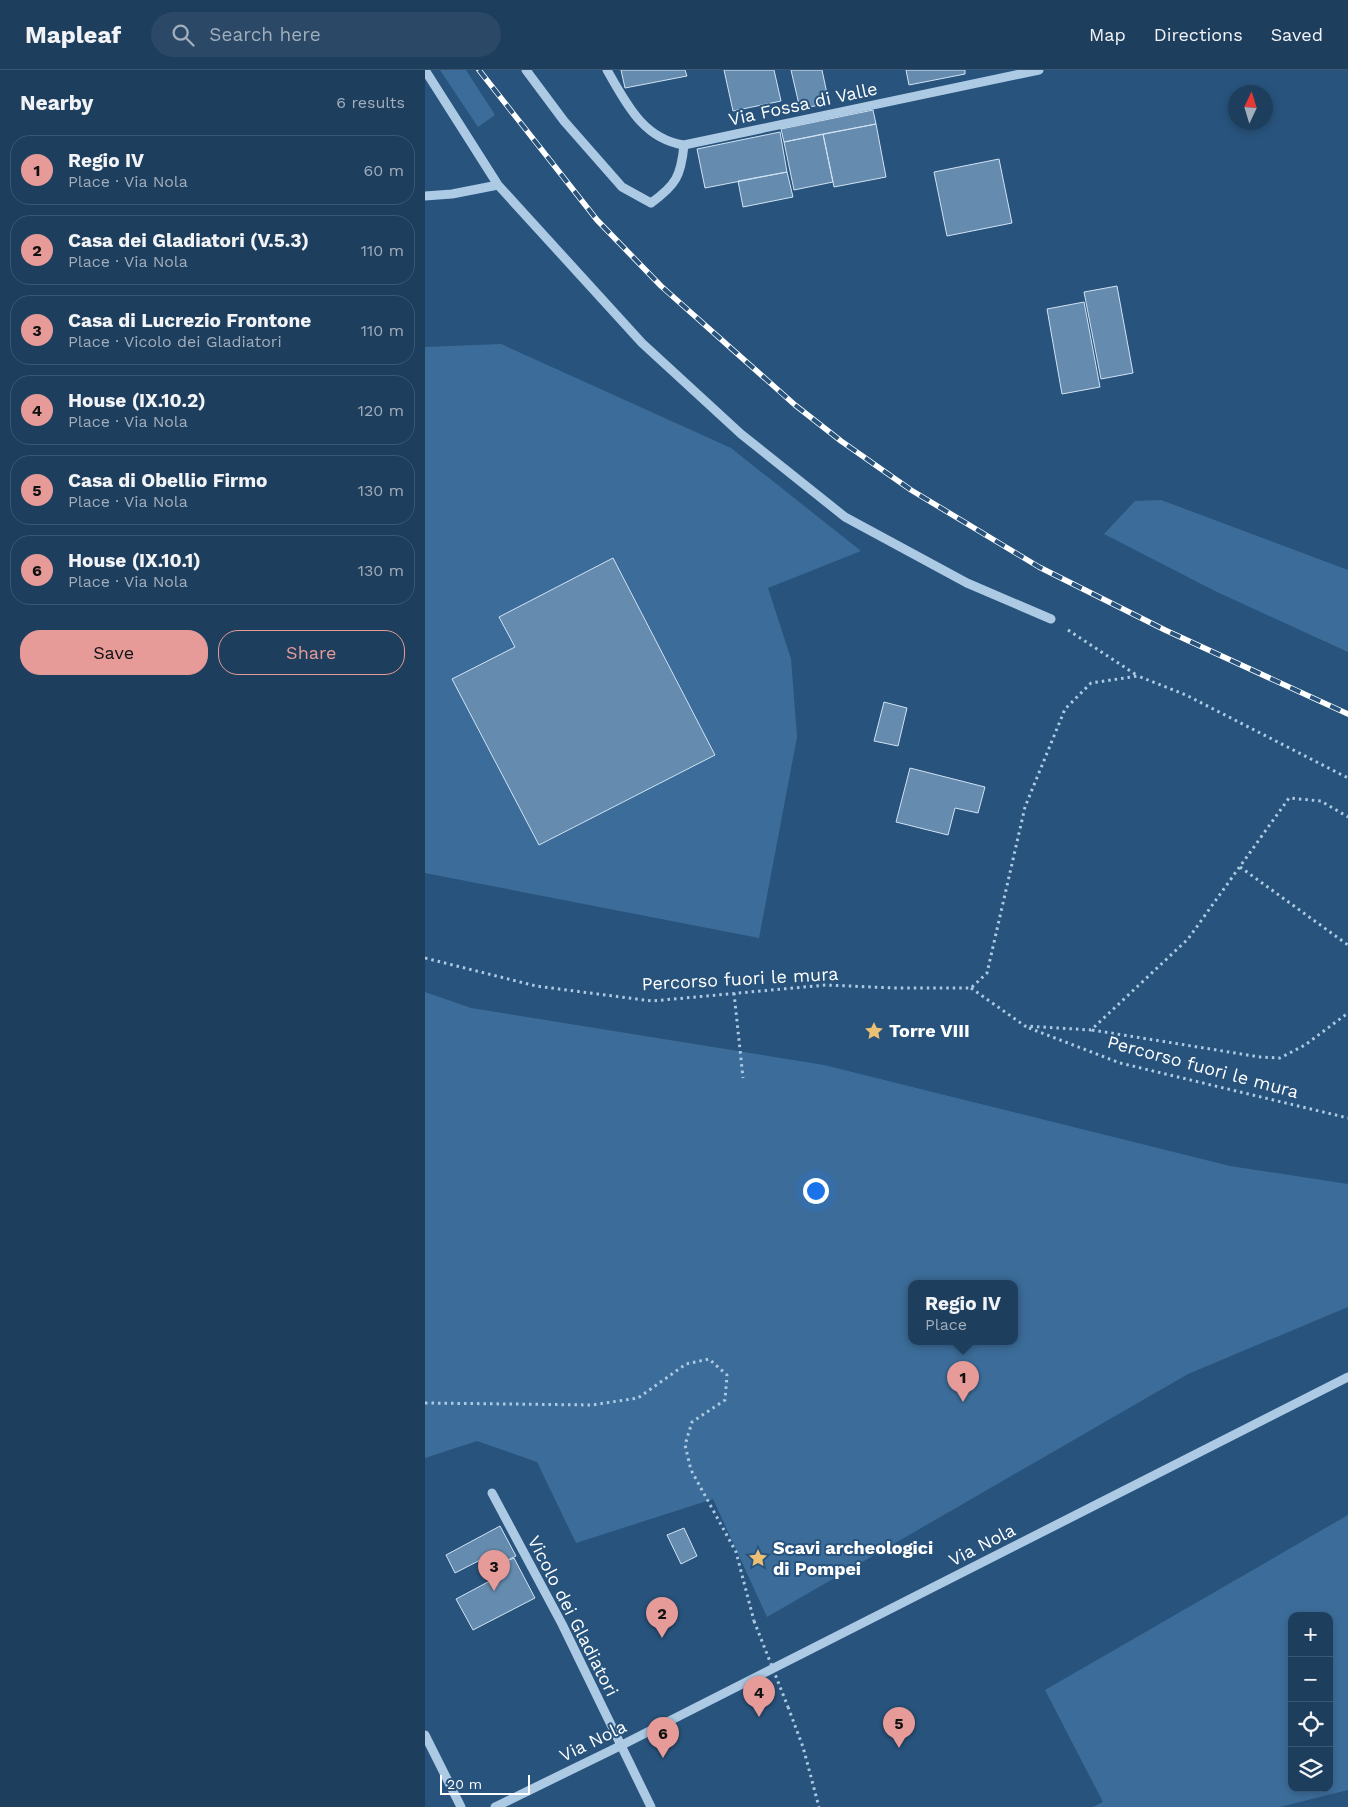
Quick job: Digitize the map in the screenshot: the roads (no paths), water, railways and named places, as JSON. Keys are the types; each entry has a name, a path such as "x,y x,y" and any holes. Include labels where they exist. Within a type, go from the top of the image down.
{"street":[{"path":"425,70 498,185 642,343 741,434 845,517 967,583 1051,619"},
{"path":"527,70 564,121 622,187 651,203 671,189 682,168 684,145"},
{"name":"Via Fossa di Valle","path":"607,70 634,116 667,143 684,145 1039,70"},
{"path":"425,196 452,194 498,185"},
{"name":"Via Nola","path":"495,1807 620,1746 1348,1377"},
{"name":"Vicolo dei Gladiatori","path":"492,1493 561,1624 651,1807"},
{"path":"425,1735 461,1807"}],"railway":[{"path":"479,70 597,220 661,286 795,405 841,441 911,490 1039,567 1165,630 1348,714"}],"place":[{"name":"Torre VIII","path":"874,1031"},
{"name":"Regio IV","path":"963,1402"},
{"name":"Scavi archeologici di Pompei","path":"758,1558"},
{"name":"Casa di Lucrezio Frontone","path":"494,1591"},
{"name":"Casa dei Gladiatori (V.5.3)","path":"662,1638"},
{"name":"House (IX.10.2)","path":"759,1717"},
{"name":"Casa di Obellio Firmo","path":"899,1748"},
{"name":"House (IX.10.1)","path":"663,1758"}]}
